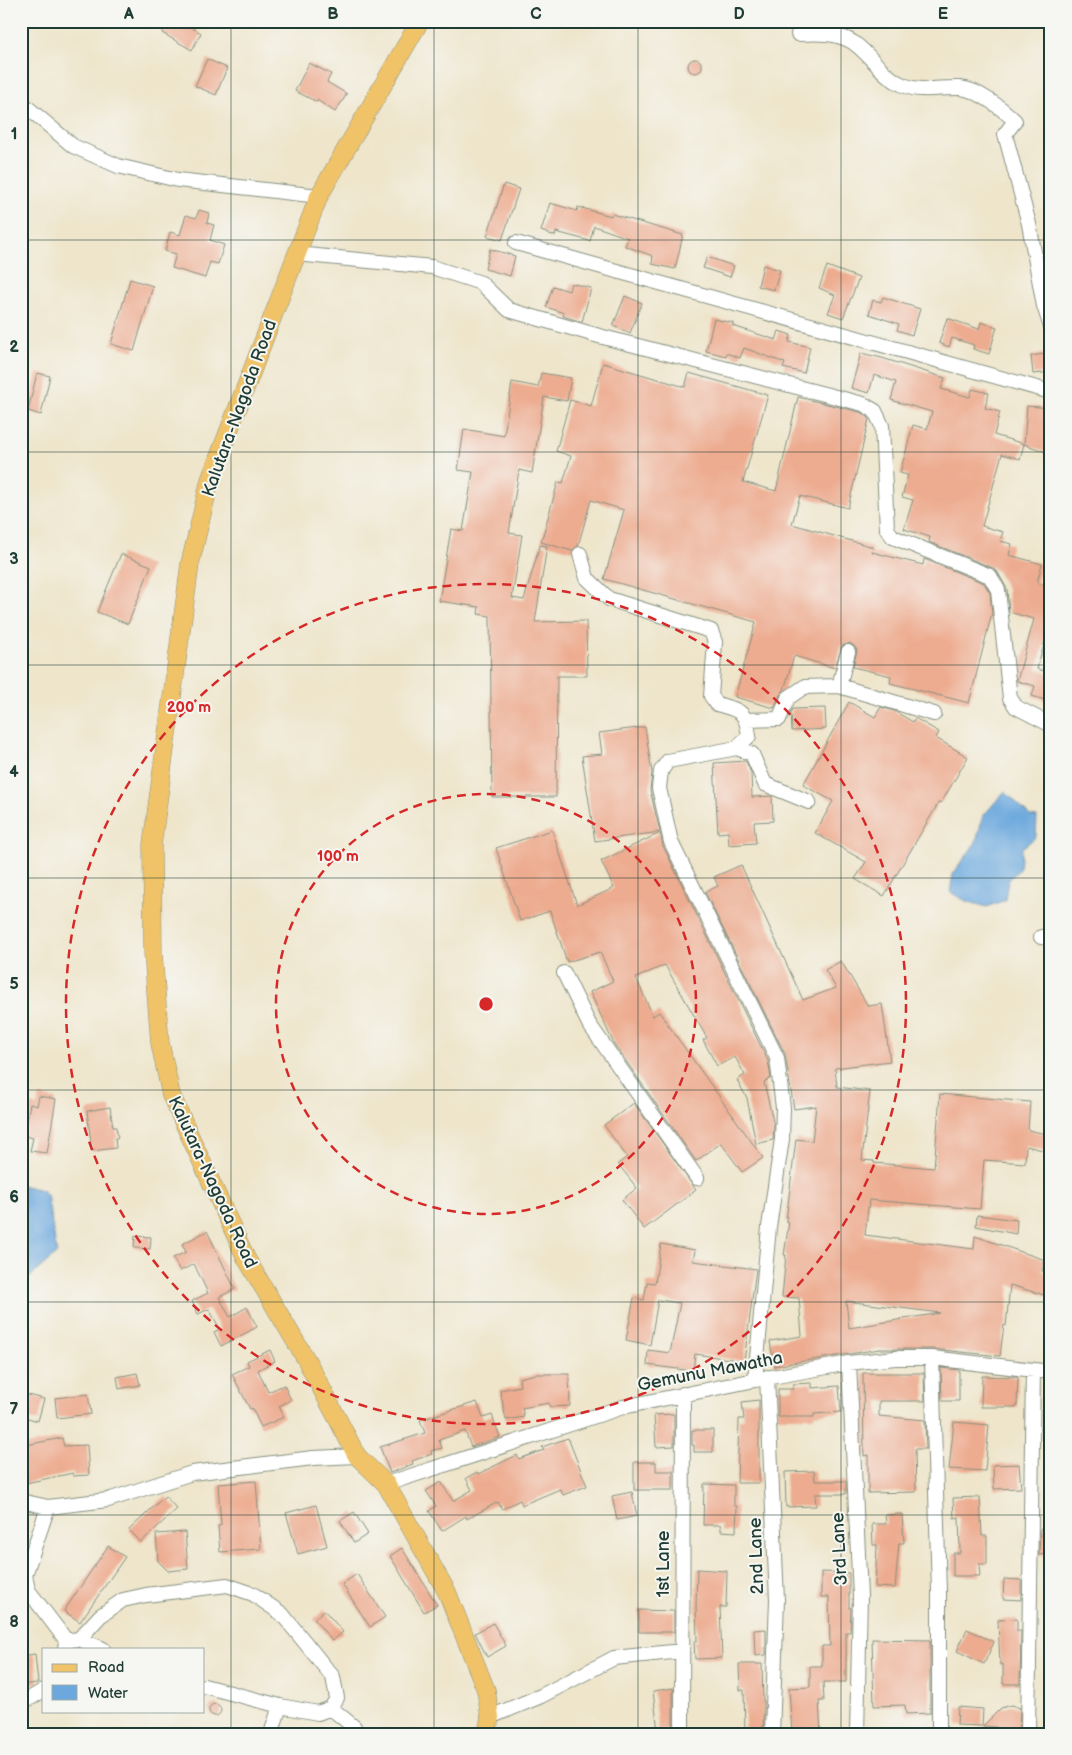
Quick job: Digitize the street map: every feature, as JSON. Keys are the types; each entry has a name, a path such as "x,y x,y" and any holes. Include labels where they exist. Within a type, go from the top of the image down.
{"main road":[{"name":"Kalutara-Nagoda Road","path":"420,21 319,196 210,480 190,564 152,846 153,953 160,1043 172,1095 246,1258 307,1361 357,1456 386,1484 447,1592 486,1690 488,1725"}],"street":[{"path":"798,34 823,33 854,43 888,77 902,85 916,90 962,88 1000,107 1015,121 1005,134 1029,224 1044,306 1051,327"},
{"path":"21,102 73,146 118,166 178,180 319,196"},
{"path":"516,244 1051,392"},
{"path":"296,254 432,267 481,283 509,310 599,336 863,404 875,411 882,426 887,529 893,537 990,576 998,590 1010,698 1016,707 1051,725"},
{"path":"580,554 587,578 609,599 711,631 715,642 711,696 717,704 738,710 747,720 749,736 737,748 752,754 764,784 809,802"},
{"path":"839,686 848,652"},
{"path":"747,720 780,719 788,698 804,687 839,686 934,714"},
{"name":"2nd Lane","path":"737,748 668,761 661,771 659,788 671,842 777,1058 783,1108 782,1139 768,1226 761,1378 776,1600 772,1734"},
{"path":"564,973 589,1024 697,1178"},
{"name":"Gemunu Mawatha","path":"386,1484 623,1407 761,1378 849,1363 895,1358 932,1358 1051,1372"},
{"path":"932,1358 939,1592 939,1734"},
{"name":"3rd Lane","path":"849,1363 860,1596 857,1734"},
{"path":"1028,1734 1033,1370"},
{"name":"1st Lane","path":"682,1734 683,1394"},
{"path":"21,1500 48,1508 108,1500 192,1473 313,1458 357,1456"},
{"path":"48,1508 25,1575 28,1590 70,1643 98,1648"},
{"path":"70,1643 100,1616 123,1600 146,1595 227,1585 253,1594 282,1614 333,1677 336,1698 331,1708 318,1713 280,1706 205,1686"},
{"path":"488,1725 614,1658 682,1651"},
{"path":"21,1699 29,1699 42,1691"},
{"path":"271,1734 280,1706"},
{"path":"331,1708 354,1727 357,1734"}],"water":[{"path":"1005,791 1030,816 1037,817 1036,837 1022,848 1020,868 1008,881 1005,900 987,907 966,901 950,892 953,874 976,842 983,816"},
{"path":"21,1185 42,1190 47,1195 57,1253 21,1285"}],"building":[{"path":"169,21 180,21 201,33 192,50 162,33"},
{"path":"207,59 227,68 216,95 195,86"},
{"path":"692,59 698,59 702,66 698,73 692,73 688,69 688,63"},
{"path":"309,63 331,74 327,82 347,94 335,112 317,100 317,102 295,91"},
{"path":"504,184 519,189 502,240 487,236"},
{"path":"550,203 577,211 578,207 611,216 612,214 683,235 675,269 652,264 653,256 625,246 628,238 594,226 590,241 556,232 555,236 541,231"},
{"path":"199,210 209,213 207,223 214,225 210,240 224,245 218,264 210,262 205,278 172,268 176,254 165,251 170,232 180,235 186,215 196,218"},
{"path":"490,249 515,256 510,276 485,269"},
{"path":"707,257 734,266 730,277 703,268"},
{"path":"763,265 780,270 774,290 758,286"},
{"path":"827,266 859,278 843,318 828,313 835,295 819,288"},
{"path":"130,279 153,286 134,351 111,344"},
{"path":"571,283 591,288 582,322 563,316 564,313 546,307 553,286 569,291"},
{"path":"625,296 642,303 630,333 613,326"},
{"path":"883,297 920,309 912,335 897,330 899,324 869,314 873,300 881,302"},
{"path":"947,318 979,329 981,322 997,327 989,354 973,349 974,345 952,338 949,347 939,343"},
{"path":"714,319 733,323 733,326 776,340 779,331 791,335 789,342 810,347 804,373 783,368 785,363 744,348 740,358 726,353 726,356 706,351"},
{"path":"861,353 945,378 941,389 970,397 972,389 989,393 985,408 1000,412 994,435 1024,444 1020,459 1002,454 982,526 1003,532 1000,541 1012,544 1009,555 1042,564 1037,583 1051,587 1051,620 1037,669 1051,673 1051,702 1032,696 1035,686 1017,681 1034,619 1009,612 1007,589 997,571 929,542 930,537 904,529 913,500 902,497 908,475 900,473 913,425 927,429 932,412 891,400 896,382 874,375 869,393 851,388"},
{"path":"1050,353 1051,372 1033,374 1031,356"},
{"path":"603,363 685,387 689,373 768,395 743,482 776,491 798,397 860,412 868,417 848,508 800,496 792,524 873,547 872,552 923,565 924,559 984,583 990,593 992,613 969,703 890,683 891,676 853,667 857,650 850,643 842,646 835,668 794,656 784,690 774,708 735,697 756,622 604,579 624,510 591,500 578,546 572,551 541,542 558,482 563,483 571,456 556,451 570,400 591,406"},
{"path":"37,373 50,376 41,415 28,411"},
{"path":"541,373 571,378 567,401 544,397 532,473 519,470 509,533 522,535 512,598 524,600 540,545 547,546 535,622 586,621 587,676 557,676 556,797 492,797 490,616 478,614 479,607 439,601 451,529 463,531 473,472 458,470 464,429 504,436 512,382 538,387"},
{"path":"1027,406 1051,408 1051,454 1024,444"},
{"path":"121,554 151,566 128,624 97,612"},
{"path":"849,702 875,717 881,707 894,711 913,722 915,718 939,732 936,738 968,757 941,803 939,802 884,896 855,879 866,862 815,833 833,801 803,785"},
{"path":"825,708 826,729 792,731 791,713 793,709"},
{"path":"645,727 652,773 650,790 660,832 595,841 582,756 602,754 599,733"},
{"path":"746,761 751,773 752,797 772,796 773,821 754,822 756,843 729,845 728,832 718,833 714,763"},
{"path":"552,830 577,905 614,888 601,861 660,833 663,846 768,1061 771,1078 764,1082 774,1126 773,1140 756,1144 747,1098 737,1080 745,1075 735,1057 717,1066 703,1040 707,1038 665,965 636,978 653,1016 659,1012 763,1158 742,1172 721,1143 696,1161 614,1044 590,992 613,981 600,952 567,962 550,911 520,921 496,848"},
{"path":"741,865 803,1000 836,988 825,970 841,961 868,1006 882,1004 890,1061 835,1068 837,1087 870,1091 862,1160 874,1161 874,1163 934,1168 940,1094 1030,1102 1028,1130 1051,1135 1051,1152 1026,1146 1025,1163 984,1160 980,1209 869,1200 865,1235 974,1249 975,1236 1045,1260 1042,1271 1051,1274 1051,1297 1010,1285 1006,1326 1004,1325 1000,1356 932,1349 880,1349 774,1366 770,1341 802,1336 799,1298 782,1297 786,1255 784,1255 789,1222 786,1221 796,1139 812,1141 816,1106 794,1109 785,1054 705,892 718,886 714,877","holes":["846,1301 940,1313 849,1328"]},
{"path":"39,1096 56,1099 47,1153 30,1151 33,1138 24,1136 30,1104 37,1106"},
{"path":"634,1103 696,1190 644,1229 622,1200 637,1188 618,1164 627,1157 604,1125"},
{"path":"110,1107 113,1127 116,1127 118,1138 115,1138 116,1148 92,1151 87,1111"},
{"path":"977,1215 1017,1220 1016,1234 976,1226"},
{"path":"207,1231 235,1289 219,1297 230,1317 247,1307 257,1327 221,1346 214,1332 220,1329 209,1309 198,1314 192,1301 208,1293 194,1264 180,1271 173,1258 186,1252 182,1244"},
{"path":"135,1236 151,1237 150,1249 134,1248"},
{"path":"661,1244 695,1250 693,1261 756,1269 744,1361 695,1354 693,1371 647,1365 648,1350 670,1353 680,1303 658,1300 650,1345 626,1340 634,1298 644,1300 647,1282 655,1283"},
{"path":"270,1350 275,1361 258,1370 268,1392 284,1385 291,1400 279,1406 284,1417 261,1427 232,1374 249,1366 247,1361"},
{"path":"941,1368 959,1370 959,1401 942,1401"},
{"path":"137,1373 140,1385 119,1389 117,1377"},
{"path":"863,1373 924,1373 925,1401 879,1401 879,1416 925,1420 926,1449 915,1449 916,1492 868,1493 868,1455 864,1456"},
{"path":"536,1374 569,1374 570,1406 550,1407 549,1403 522,1408 524,1417 506,1420 500,1390 520,1386 519,1378"},
{"path":"982,1376 1018,1377 1017,1407 981,1407"},
{"path":"812,1383 812,1388 839,1386 841,1412 814,1414 814,1417 778,1417 778,1389 793,1389 793,1384"},
{"path":"21,1393 44,1399 38,1421 21,1416"},
{"path":"88,1394 91,1414 57,1418 55,1398"},
{"path":"759,1400 759,1483 737,1483 739,1419 744,1419 742,1402"},
{"path":"477,1402 483,1418 492,1415 500,1437 471,1447 465,1431 439,1440 442,1448 431,1451 432,1454 412,1461 413,1464 390,1473 380,1447 425,1433 420,1420"},
{"path":"674,1414 674,1446 656,1447 654,1415"},
{"path":"954,1422 989,1425 985,1471 949,1469"},
{"path":"692,1430 713,1430 713,1452 694,1452"},
{"path":"62,1438 64,1446 87,1445 89,1475 73,1476 73,1473 21,1484 21,1446"},
{"path":"568,1438 587,1486 563,1495 560,1489 522,1505 520,1500 502,1509 498,1502 467,1519 466,1516 442,1531 429,1511 436,1506 426,1491 441,1482 453,1501 472,1490 466,1478 517,1455 519,1459 544,1450 542,1447"},
{"path":"634,1462 656,1462 656,1471 673,1471 673,1490 634,1490"},
{"path":"1019,1464 1021,1488 994,1489 993,1465"},
{"path":"814,1471 815,1481 846,1481 846,1494 815,1494 816,1506 786,1507 785,1472"},
{"path":"256,1481 261,1549 220,1552 218,1526 221,1525 218,1484"},
{"path":"704,1484 734,1485 734,1506 737,1506 736,1532 721,1531 721,1525 703,1525"},
{"path":"632,1492 637,1516 617,1520 612,1496"},
{"path":"165,1496 177,1509 141,1542 129,1530"},
{"path":"980,1497 982,1536 987,1536 987,1564 979,1564 980,1576 953,1576 953,1553 960,1553 959,1517 954,1518 953,1498"},
{"path":"316,1505 327,1546 298,1554 286,1513"},
{"path":"354,1512 368,1534 354,1543 340,1521"},
{"path":"902,1514 904,1543 899,1543 895,1588 875,1587 877,1545 873,1545 872,1524 886,1524 885,1515"},
{"path":"1051,1528 1051,1554 1039,1555 1040,1529"},
{"path":"185,1532 188,1569 168,1571 158,1561 156,1534"},
{"path":"108,1546 125,1557 80,1622 64,1611"},
{"path":"402,1548 437,1605 424,1612 390,1556"},
{"path":"697,1569 727,1571 726,1607 720,1607 722,1658 695,1659 694,1641 697,1641"},
{"path":"821,1572 849,1573 849,1608 851,1608 850,1632 846,1632 846,1682 823,1682 824,1701 819,1701 821,1734 792,1734 789,1688 810,1687 810,1666 822,1666 822,1646 830,1646 829,1597 821,1597"},
{"path":"357,1574 385,1617 370,1627 342,1584"},
{"path":"1004,1579 1021,1580 1021,1600 1003,1599"},
{"path":"324,1610 343,1632 332,1641 314,1619"},
{"path":"639,1610 674,1611 674,1632 639,1632"},
{"path":"1017,1619 1017,1631 1021,1631 1020,1684 1003,1684 1003,1664 1000,1665 998,1620"},
{"path":"493,1623 506,1646 487,1657 475,1633"},
{"path":"766,1629 766,1655 755,1656 754,1630"},
{"path":"967,1629 994,1642 984,1664 957,1651"},
{"path":"872,1639 930,1640 930,1713 906,1714 905,1705 874,1706"},
{"path":"35,1654 38,1683 21,1685 21,1656"},
{"path":"739,1664 762,1664 763,1733 745,1733 744,1690 740,1690"},
{"path":"673,1688 673,1729 658,1731 653,1691"},
{"path":"213,1704 217,1704 221,1710 217,1716 213,1716 209,1712 209,1708"},
{"path":"1011,1705 1020,1708 1019,1734 1001,1734 996,1727 983,1726 1001,1708"},
{"path":"958,1707 983,1709 982,1726 957,1725"}]}
